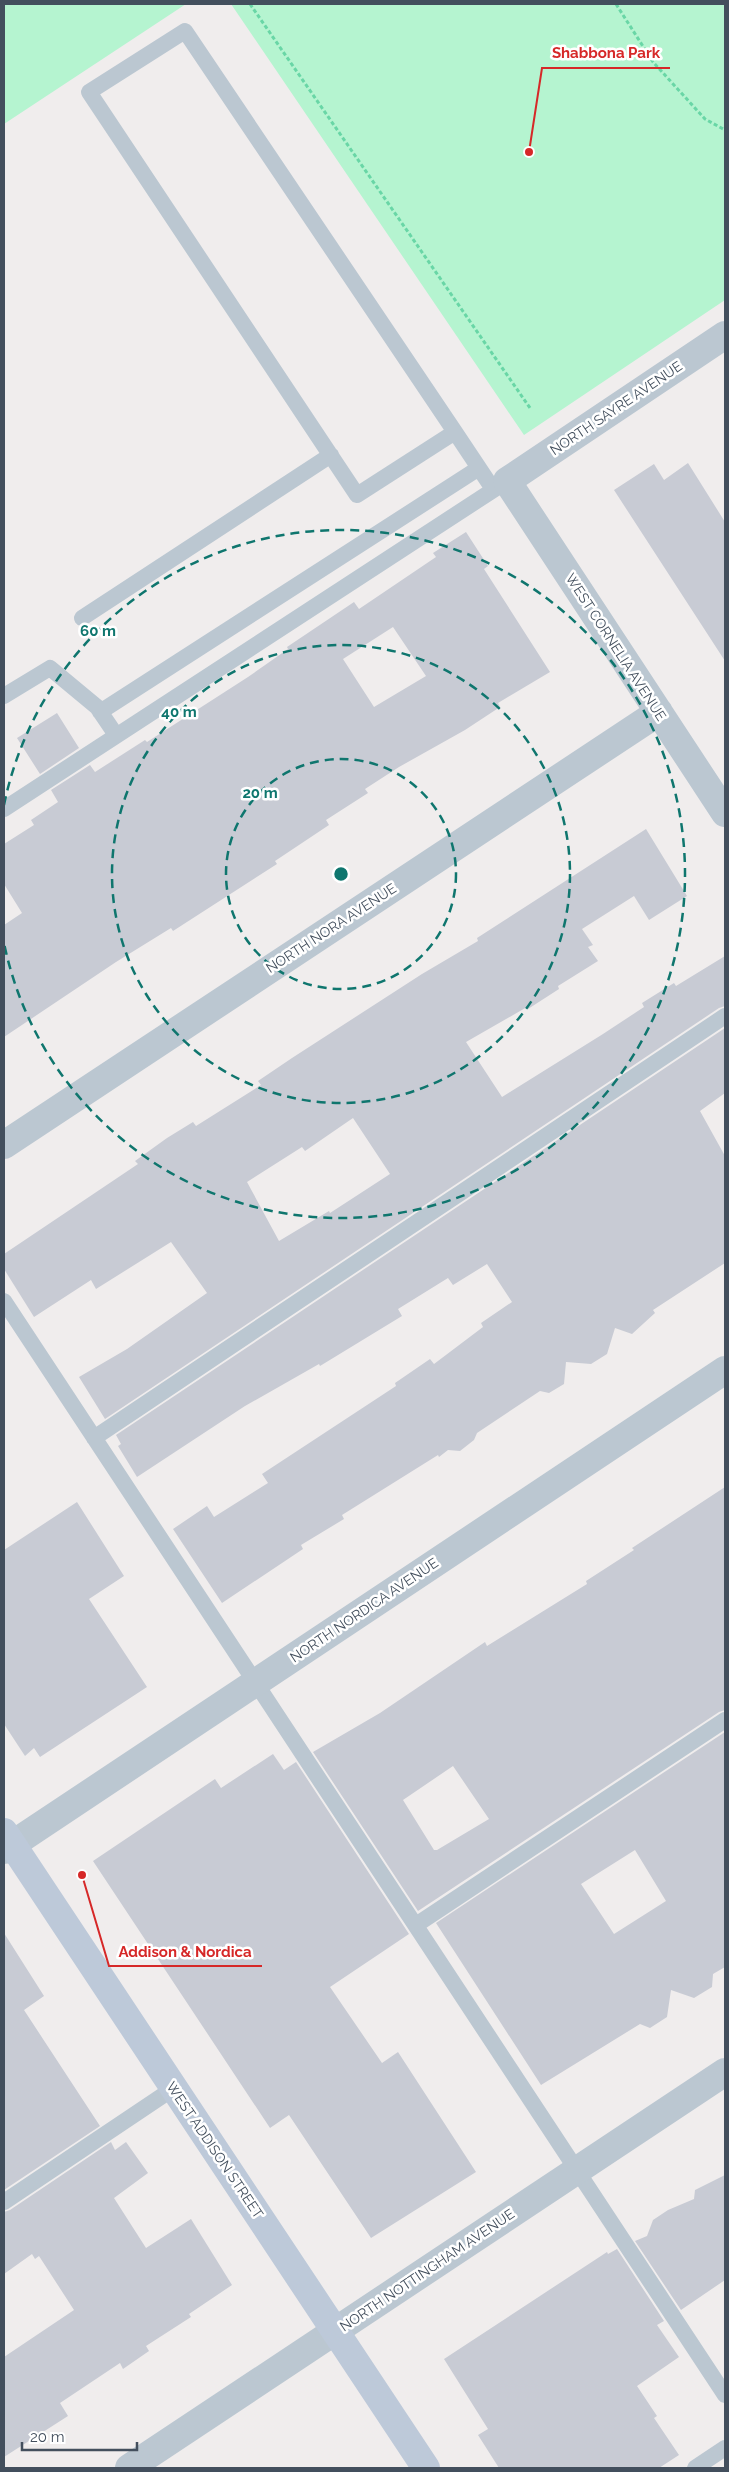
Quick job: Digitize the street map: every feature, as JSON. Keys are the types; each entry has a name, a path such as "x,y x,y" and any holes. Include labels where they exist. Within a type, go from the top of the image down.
{"street":[{"name":"NORTH SAYRE AVENUE","path":"500,485 725,335"},
{"name":"WEST CORNELIA AVENUE","path":"500,485 659,712 725,813"},
{"name":"NORTH NORA AVENUE","path":"4,1145 659,712"},
{"name":"NORTH NORDICA AVENUE","path":"6,1842 256,1682 725,1370"},
{"name":"WEST ADDISON STREET","path":"6,1842 174,2088 426,2468"},
{"name":"NORTH NOTTINGHAM AVENUE","path":"129,2468 725,2072"}],"lane":[{"path":"4,809 500,485 479,468 455,432 185,32 89,92 357,495 455,432"},
{"path":"82,618 330,455"},
{"path":"100,712 479,468"},
{"path":"4,696 50,668 100,712 116,735"},
{"path":"94,1438 725,1016"},
{"path":"4,1301 725,2395"},
{"path":"416,1925 725,1720"},
{"path":"4,2202 174,2088"},
{"path":"694,2468 725,2448"}],"path":[{"path":"250,4 530,408"},
{"path":"616,4 653,62 705,119 725,130"}],"green space":[{"path":"4,4 186,4 4,124"},
{"path":"231,4 725,4 725,300 524,435"}],"building":[{"path":"688,463 725,522 725,661 614,490 654,464 664,480"},
{"path":"466,532 488,566 484,569 550,672 498,703 500,707 465,730 399,767 365,789 368,793 326,820 329,825 275,861 277,864 173,931 171,928 116,962 4,1037 4,925 22,913 4,884 4,844 34,825 31,820 58,802 51,790 90,765 95,772 145,740 147,742 248,677 288,649 287,647 354,602 359,609 436,557 433,553","holes":["393,627 426,676 374,707 343,659"]},
{"path":"57,713 79,748 40,774 17,738"},
{"path":"646,829 687,896 649,920 634,896 582,929 593,945 588,947 598,961 558,986 559,989 528,1009 527,1007 466,1042 502,1097 644,1007 642,1003 674,983 676,986 725,956 725,1006 719,1008 105,1419 79,1377 127,1349 207,1293 171,1242 96,1289 91,1280 34,1317 4,1269 4,1254 138,1164 135,1161 167,1138 193,1122 196,1126 261,1085 258,1081 422,974 478,941 477,938","holes":["353,1118 390,1174 330,1213 329,1211 279,1241 247,1182 302,1147 305,1151"]},
{"path":"725,1028 725,1093 700,1111 725,1156 725,1263 653,1310 655,1313 632,1334 615,1328 607,1354 591,1364 566,1362 564,1384 549,1393 540,1391 477,1433 474,1440 460,1451 448,1450 439,1457 438,1455 342,1515 344,1519 301,1545 303,1549 222,1603 173,1529 207,1506 214,1517 268,1483 262,1474 396,1386 395,1383 430,1359 434,1364 483,1327 481,1323 512,1302 487,1264 453,1285 448,1278 398,1309 402,1316 320,1366 319,1364 245,1406 137,1477 118,1446 121,1444 116,1435"},
{"path":"725,1487 725,1710 719,1712 418,1911 313,1752 380,1713 485,1642 487,1646 587,1584 586,1581 634,1550 632,1548","holes":["453,1766 489,1819 434,1850 403,1800"]},
{"path":"77,1502 124,1576 89,1599 147,1687 40,1757 34,1748 25,1756 4,1724 4,1550"},
{"path":"725,1732 725,1967 713,1974 712,1987 694,1998 671,1990 667,2017 650,2028 640,2024 541,2085 436,1923","holes":["635,1850 666,1901 614,1934 581,1884"]},
{"path":"273,1754 284,1770 296,1762 409,1934 330,1987 382,2063 398,2052 476,2172 371,2238 289,2115 270,2128 93,1861 215,1779 221,1788"},
{"path":"4,1933 44,1996 24,2010 100,2126 4,2190"},
{"path":"111,2142 115,2150 126,2142 148,2173 114,2198 146,2248 191,2219 232,2285 189,2314 191,2317 146,2346 149,2351 123,2369 120,2363 60,2403 68,2416 4,2457 4,2357 74,2310 39,2256 35,2259 32,2254 4,2274 4,2212 10,2210"},
{"path":"725,2175 725,2280 681,2310 635,2241 647,2236 653,2220 668,2210 694,2199 695,2190"},
{"path":"617,2249 664,2321 657,2325 679,2357 637,2386 657,2416 654,2418 679,2455 659,2468 499,2468 478,2435 488,2429 444,2359 607,2252 608,2254"}],"place":[{"name":"Shabbona Park","path":"529,152"},
{"name":"Addison & Nordica","path":"82,1875"}]}
